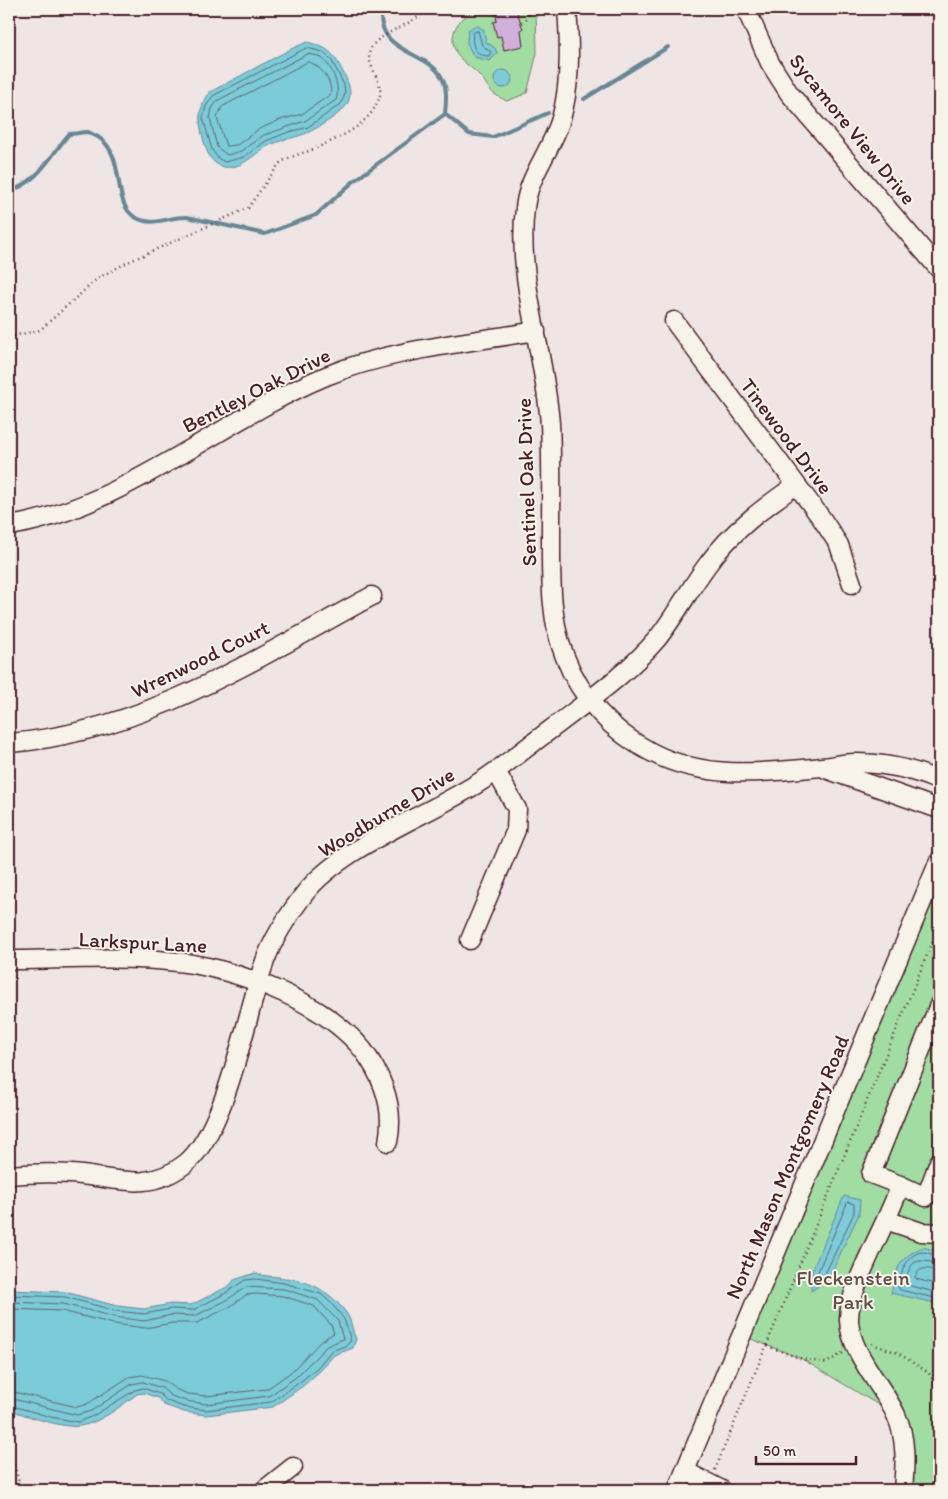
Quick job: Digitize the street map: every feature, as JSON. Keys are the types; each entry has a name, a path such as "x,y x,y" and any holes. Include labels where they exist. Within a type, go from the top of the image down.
{"street":[{"name":"Sentinel Oak Drive","path":"567,9 569,57 564,105 560,123 530,188 524,213 524,256 550,423 553,606 564,656 572,674 602,716 625,736 651,752 679,764 727,772 821,767 853,763 882,765 912,771 939,781"},
{"name":"Sycamore View Drive","path":"746,9 770,63 789,93 939,269"},
{"name":"Tinewood Drive","path":"674,321 839,545 852,584"},
{"name":"Bentley Oak Drive","path":"9,526 54,516 111,492 289,394 326,376 393,355 536,331"},
{"name":"Woodburne Drive","path":"9,1175 55,1173 141,1183 172,1173 186,1163 198,1152 214,1125 258,982 274,939 289,914 322,876 373,842 452,799 496,771 589,700 636,660 657,639 708,564 727,541 756,513 796,485"},
{"name":"Wrenwood Court","path":"9,743 52,738 92,729 130,718 177,699 372,596"},
{"name":"Sentinel Oak Drive","path":"821,767 939,809"},
{"path":"470,940 516,830 517,809 496,771"},
{"name":"North Mason Montgomery Road","path":"677,1490 939,861"},
{"name":"Larkspur Lane","path":"9,960 175,962 215,968 258,982 318,1011 357,1044 370,1060 384,1086 390,1106 392,1126 388,1142"},
{"path":"939,1005 871,1174 926,1197 939,1162"},
{"path":"900,1185 854,1292 849,1319 851,1338 897,1416 906,1457 903,1490"},
{"path":"886,1220 921,1232 939,1233"},
{"path":"264,1490 293,1468"},
{"path":"685,1471 717,1484"}],"path":[{"path":"9,337 40,330 98,278 128,262 248,208 256,200 279,164 286,158 314,148 359,126 371,113 378,100 381,87 369,54 371,48 378,41 420,18 426,9"},
{"path":"522,23 527,19 531,9"},
{"path":"717,1484 939,926"},
{"path":"934,937 939,939"},
{"path":"932,1490 939,1429"},
{"path":"9,1446 21,1490"}],"green space":[{"path":"482,9 536,9 537,53 527,93 507,101 493,93 477,73 459,57 455,49 453,41 456,27 467,15"},
{"name":"Fleckenstein Park","path":"939,861 939,1490 903,1490 897,1416 802,1359 741,1335"}],"water":[{"path":"476,25 484,30 486,42 495,48 497,53 490,61 474,57 467,43 468,30"},
{"path":"307,42 325,49 333,55 339,65 350,90 348,103 345,107 334,117 315,129 268,146 242,164 224,167 215,163 209,156 201,131 200,119 201,109 210,92"},
{"path":"503,70 509,73 512,79 509,85 503,88 497,85 494,79 497,73"},
{"path":"844,1196 860,1200 859,1214 828,1280 811,1291 812,1271"},
{"path":"923,1247 939,1252 939,1304 891,1293 897,1270 903,1260 914,1251"},
{"path":"255,1273 304,1282 328,1294 347,1314 356,1339 353,1348 334,1355 303,1386 273,1407 206,1415 184,1412 164,1405 158,1398 144,1393 137,1394 95,1421 80,1426 44,1421 9,1409 9,1290 65,1292 117,1306 144,1309 171,1304 191,1305 229,1286 234,1280"}],"building":[{"path":"516,9 523,29 521,30 523,46 504,50 501,36 497,37 493,22 497,21 495,10"}],"waterway":[{"path":"9,191 19,188 35,176 69,134 88,132 98,137 107,145 113,155 123,202 128,211 142,220 155,222 187,217 265,234 316,215 354,181 445,114 446,90 441,76 434,68 404,50 386,35 382,24 381,9"},
{"path":"584,99 668,47"},
{"path":"445,114 469,134 493,137 548,113"}]}
